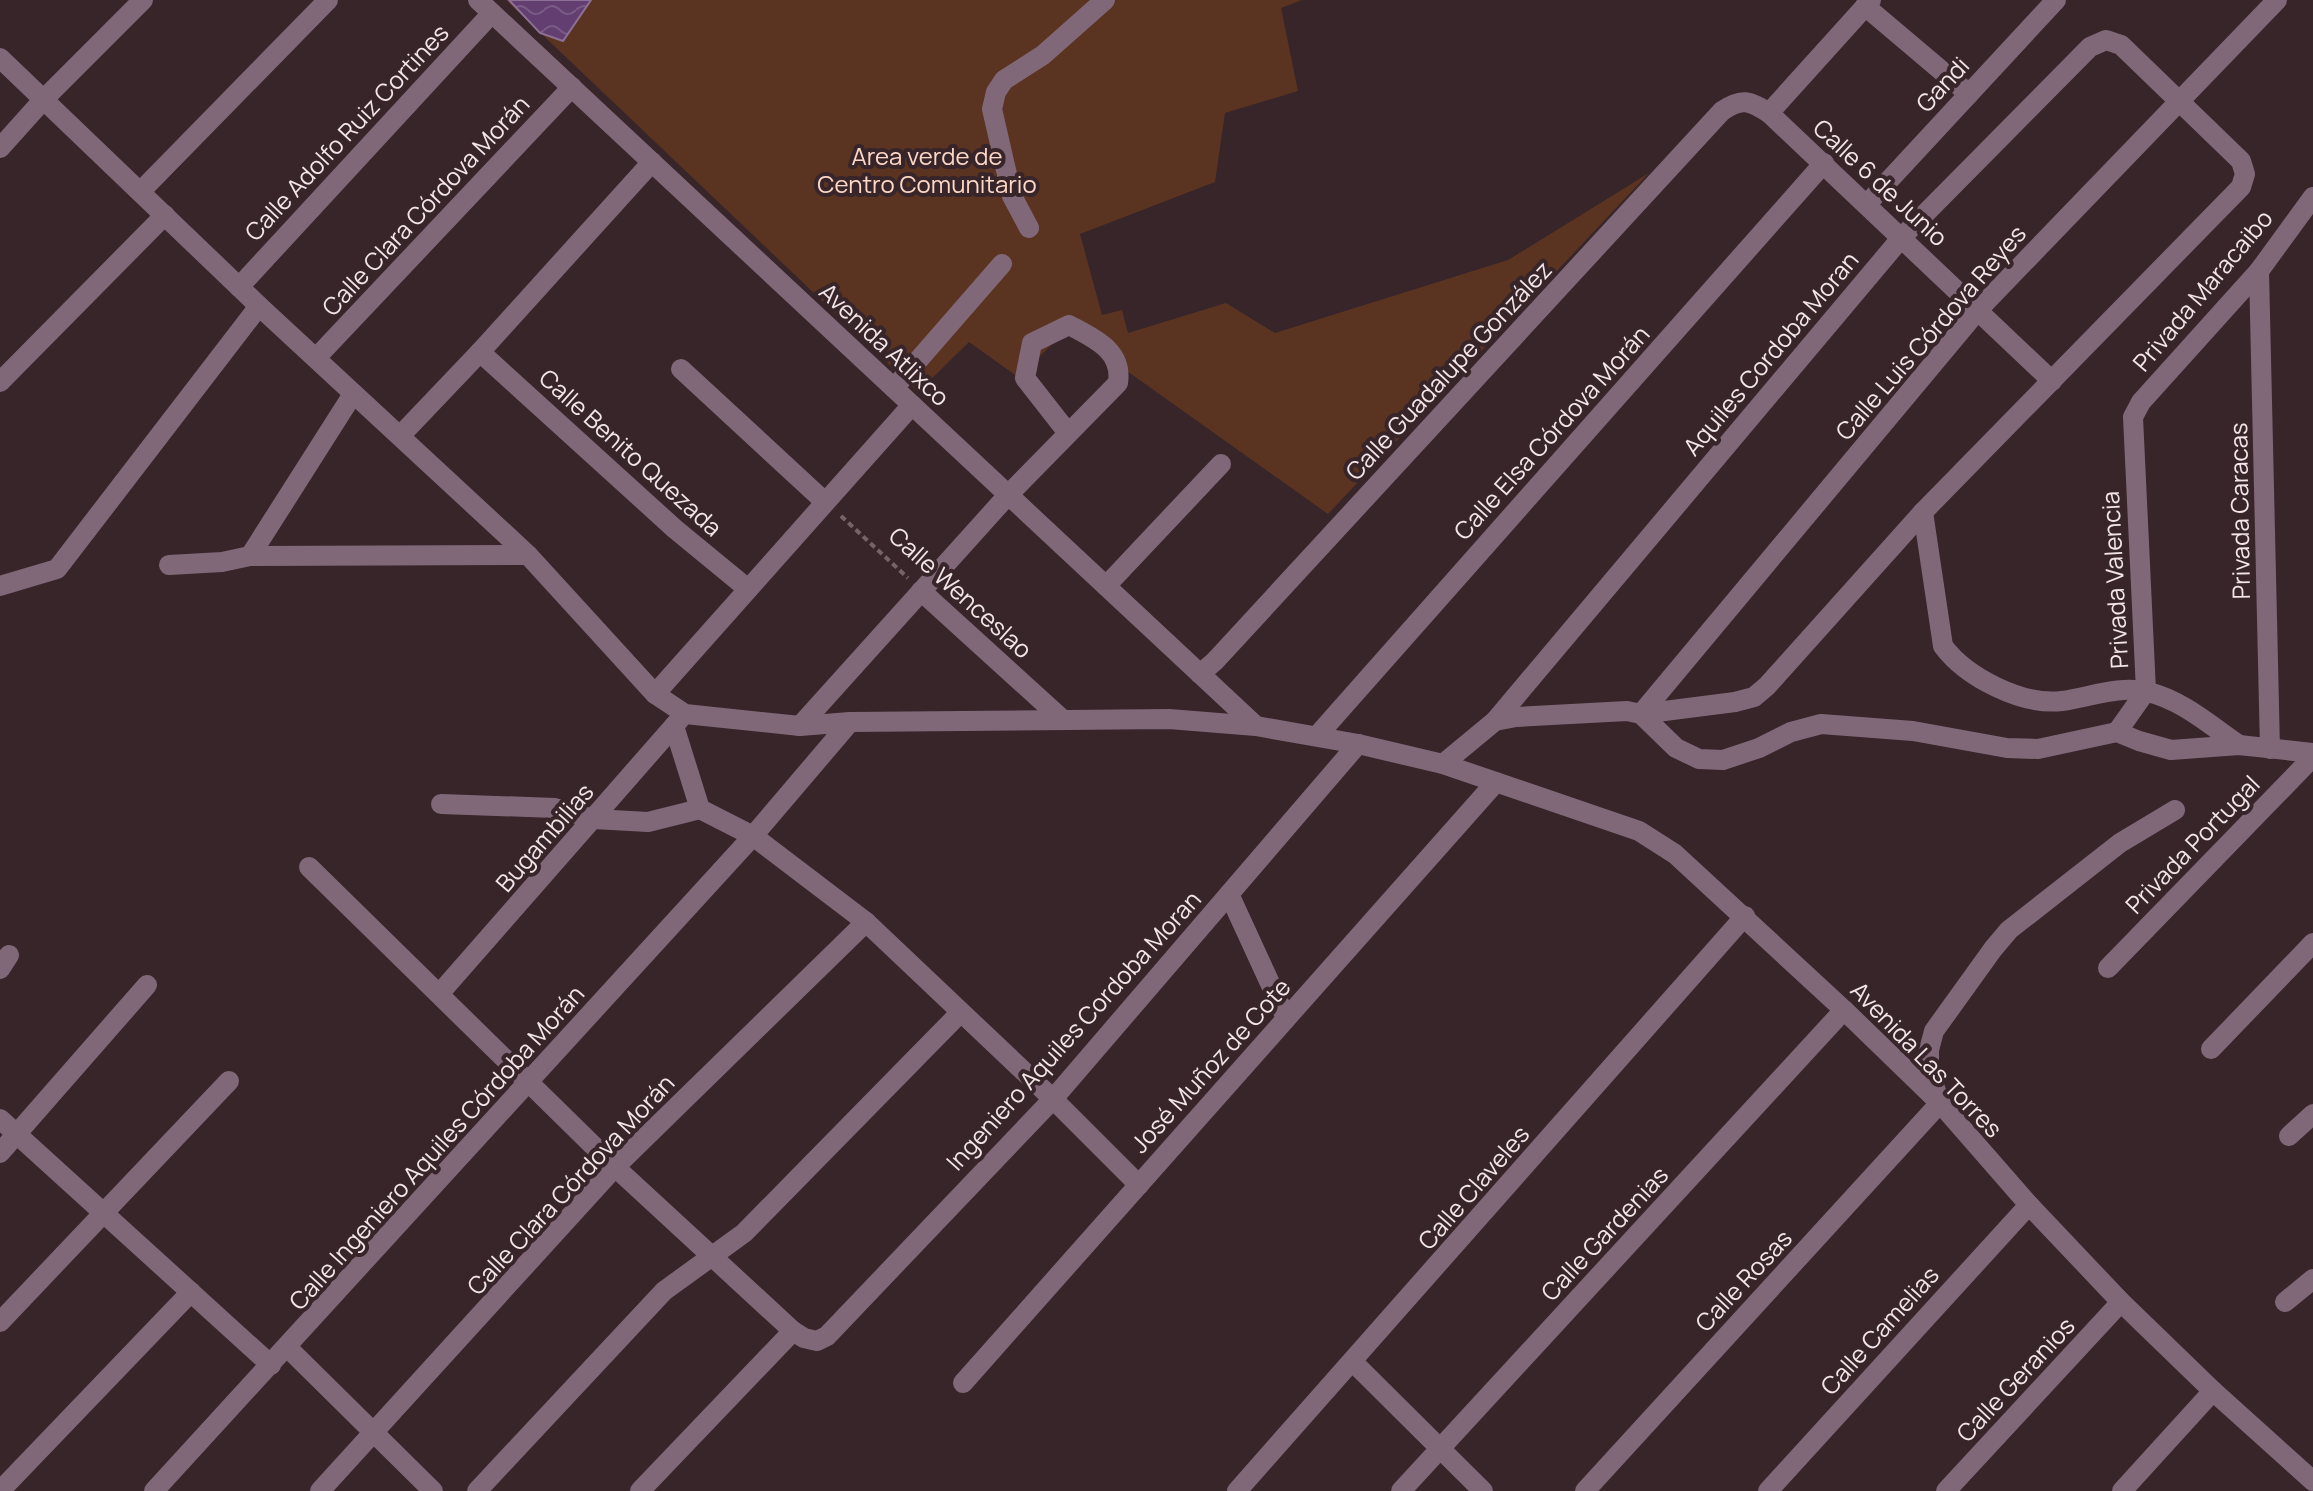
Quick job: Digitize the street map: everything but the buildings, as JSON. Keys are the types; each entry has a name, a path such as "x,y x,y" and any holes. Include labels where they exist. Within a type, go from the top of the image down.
{"street":[{"path":"0,148 44,99 143,0"},
{"path":"141,191 328,0"},
{"path":"1029,228 1012,196 992,109 996,92 1004,80 1043,55 1105,0"},
{"name":"Gandi","path":"1867,204 2056,0"},
{"name":"Calle Luis Córdova Reyes","path":"1641,714 1978,310 2277,0"},
{"path":"1769,113 1868,3 1969,94"},
{"name":"Avenida Atlixco","path":"485,7 1256,726"},
{"name":"Calle Adolfo Ruiz Cortines","path":"239,287 485,7"},
{"name":"Aquiles Cordoba Moran","path":"1443,764 1495,721 1902,237 2090,47 2106,40 2121,45 2178,101"},
{"path":"0,58 259,306 528,555 679,720 700,809"},
{"name":"Calle Clara Córdova Morán","path":"316,358 572,87"},
{"path":"1495,721 1516,717 1627,711 1641,714 1735,702 1754,697 1767,686 1923,512 2241,187 2245,174 2241,161 2178,101"},
{"name":"Calle 6 de Junio","path":"1735,102 1752,103 1769,113 2052,381"},
{"name":"Calle Guadalupe González","path":"1200,674 1722,111 1735,102"},
{"path":"400,436 652,162"},
{"name":"Calle Elsa Córdova Morán","path":"1317,736 1824,163"},
{"name":"Privada Maracaibo","path":"2133,417 2141,402 2259,271 2313,197"},
{"path":"0,382 165,215"},
{"path":"894,388 1002,264"},
{"name":"Privada Caracas","path":"2259,271 2270,749"},
{"path":"0,586 57,569 259,306"},
{"path":"800,726 1008,495 1118,383 1119,372 1105,344 1069,325 1032,343 1025,378 1068,433"},
{"name":"Calle Benito Quezada","path":"480,352 675,529 748,589"},
{"path":"681,369 825,502"},
{"path":"250,556 353,394"},
{"path":"655,694 912,405"},
{"name":"Privada Valencia","path":"2117,732 2146,691 2133,417"},
{"path":"1106,586 1221,464"},
{"path":"1923,512 1943,646 1955,663 2010,693 2033,700 2060,701 2113,690 2146,691 2171,699 2239,745"},
{"path":"169,565 222,562 250,556 528,555"},
{"name":"Calle Wenceslao","path":"921,591 1063,720"},
{"path":"1641,714 1676,748 1699,759 1723,760 1759,748 1791,732 1821,724 1913,731 2007,748 2038,749 2117,732 2171,750 2239,745 2313,755"},
{"name":"Avenida Las Torres","path":"679,720 800,726 850,722 1169,719 1256,726 1358,744 1443,764 1639,831 1675,854 1745,916 1940,1103 2029,1205 2121,1302 2307,1484"},
{"name":"Bugambilias","path":"440,993 679,720"},
{"name":"Calle Ingeniero Aquiles Córdoba Morán","path":"154,1491 753,836 850,722"},
{"name":"Ingeniero Aquiles Cordoba Moran","path":"793,1331 817,1341 827,1336 1053,1099 1358,744"},
{"name":"Privada Portugal","path":"2108,968 2313,755"},
{"name":"José Muñoz de Cote","path":"963,1383 1496,782"},
{"path":"441,804 555,808 594,819 648,822 700,809 753,836 866,922 1139,1185"},
{"path":"1940,1103 1929,1070 1929,1050 1934,1031 1993,949 2009,930 2120,843 2175,810"},
{"path":"309,867 615,1167 793,1331 640,1491"},
{"path":"1229,894 1286,1018"},
{"name":"Calle Claveles","path":"1237,1491 1745,916"},
{"name":"Calle Clara Córdova Morán","path":"320,1491 615,1167 866,922"},
{"path":"2211,1049 2313,943"},
{"path":"0,1153 147,985"},
{"name":"Calle Gardenias","path":"1401,1491 1844,1010"},
{"path":"477,1491 664,1291 744,1233 960,1013"},
{"path":"0,1322 229,1081"},
{"name":"Calle Rosas","path":"1585,1491 1940,1103"},
{"path":"2289,1136 2313,1114"},
{"path":"0,1119 271,1365"},
{"name":"Calle Camelias","path":"1768,1491 2029,1205"},
{"path":"2285,1302 2313,1279"},
{"path":"0,1491 191,1292"},
{"name":"Calle Geranios","path":"1946,1491 2121,1302"},
{"path":"288,1348 433,1491"},
{"path":"1353,1362 1483,1491"},
{"path":"2122,1491 2213,1391"}],"path":[{"name":"Calle Wenceslao","path":"825,502 921,591"}],"green space":[{"name":"Area verde de Centro Comunitario","path":"506,0 1302,0 1281,8 1298,91 1225,113 1215,182 1080,234 1102,315 1122,310 1128,333 1226,303 1275,333 1508,260 1649,173 1328,514 1068,329 1018,377 969,342 918,392"}],"water":[{"path":"509,0 591,0 563,41 540,33"}]}
